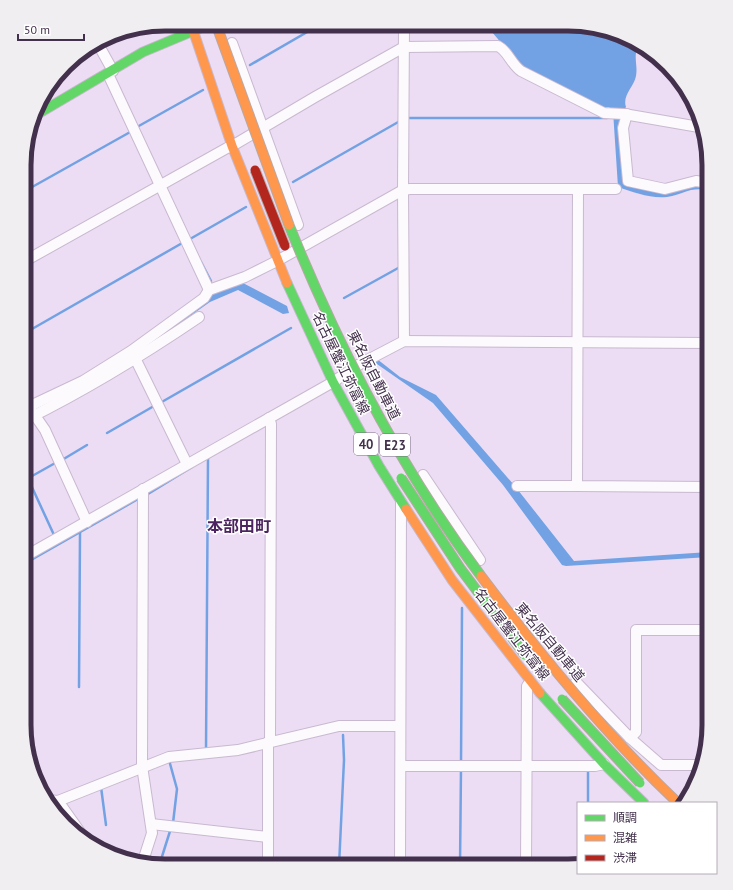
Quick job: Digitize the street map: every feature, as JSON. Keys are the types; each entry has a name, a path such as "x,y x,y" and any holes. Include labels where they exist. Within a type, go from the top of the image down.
{"main road":[{"path":"42,111 144,52 184,31"},
{"name":"名古屋蟹江弥富線","path":"193,31 232,146 277,261 333,382 379,466 452,580 530,682 604,764 643,802"},
{"path":"205,31 208,38"},
{"name":"東名阪自動車道","path":"219,31 279,200 313,284 351,363 400,454 446,526 501,604 544,658 618,742 677,802"},
{"path":"240,129 247,150"},
{"path":"252,164 291,261"},
{"name":"東名阪自動車道","path":"340,369 347,382"},
{"name":"東名阪自動車道","path":"394,468 435,533 482,600 529,660"},
{"name":"東名阪自動車道","path":"558,694 608,750 645,787"}],"street":[{"path":"227,31 264,128 305,245 360,364 404,446 494,581 561,667 630,738 661,765 695,765"},
{"path":"404,31 404,341"},
{"path":"31,258 264,128 404,47 498,46 503,49 514,65 521,71 604,113 625,114 696,126"},
{"path":"100,48 160,185 209,290"},
{"path":"625,114 623,128 628,181 665,189 696,181 702,182"},
{"path":"133,355 204,298 209,290 246,277 403,190 410,188 616,189"},
{"path":"577,486 578,189"},
{"path":"31,408 133,355 200,317"},
{"path":"31,553 333,382 360,364 404,341 702,343"},
{"path":"133,355 187,464"},
{"path":"31,414 45,430 87,522"},
{"path":"268,859 271,424 269,418"},
{"path":"517,486 702,487"},
{"path":"143,489 142,766 152,833 144,857"},
{"path":"400,859 401,500"},
{"path":"630,738 636,732 636,630 702,630"},
{"path":"526,859 527,686 530,682"},
{"path":"55,800 169,756 238,750 339,726 400,726"},
{"path":"401,766 595,766 604,764"},
{"path":"151,824 268,837"}],"water":[{"path":"491,31 585,32 619,41 637,51 635,80 627,95 625,103 626,107 619,117 623,184 644,189 695,183 702,184 702,189 691,190 673,196 655,197 642,195 618,187 613,111 609,107 600,107 520,65"},
{"path":"241,282 287,306 289,313 283,314 238,290 210,302 132,357 31,412 31,409 83,383 205,302 216,291"},
{"path":"377,359 400,377 436,395 514,485 574,561 702,552 702,557 566,566 562,565 503,485 433,403 374,362"}],"waterway":[{"path":"250,65 309,31"},
{"path":"137,127 203,90"},
{"path":"408,118 607,118"},
{"path":"293,182 400,121"},
{"path":"31,188 132,131"},
{"path":"190,239 246,207"},
{"path":"31,330 184,242"},
{"path":"201,262 211,281"},
{"path":"344,298 400,267"},
{"path":"160,403 291,328"},
{"path":"107,433 154,406"},
{"path":"62,460 87,445"},
{"path":"206,749 208,458"},
{"path":"31,477 57,462"},
{"path":"148,494 192,467"},
{"path":"31,485 54,535"},
{"path":"31,560 138,499"},
{"path":"79,687 80,532"},
{"path":"461,763 462,608"},
{"path":"339,859 344,760 343,735"},
{"path":"169,760 177,789 173,823"},
{"path":"460,859 461,768"},
{"path":"588,768 588,802"},
{"path":"101,787 106,825"},
{"path":"161,859 171,828"}],"traffic: fast":[{"path":"42,111 143,52 193,31"},
{"path":"289,225 329,317 398,451 424,493 481,576"},
{"path":"287,283 333,382 379,466 406,509"},
{"path":"401,478 460,568 525,655"},
{"path":"540,693 604,764 643,802"},
{"path":"562,699 640,783"}],"traffic: slow":[{"path":"193,31 232,146 287,283"},
{"path":"219,31 289,225"},
{"path":"406,509 452,580 540,693"},
{"path":"481,576 550,665 599,722 677,802"}],"traffic: jam":[{"path":"255,170 285,246"}],"district":[{"name":"本部田町","path":"239,526"}]}
